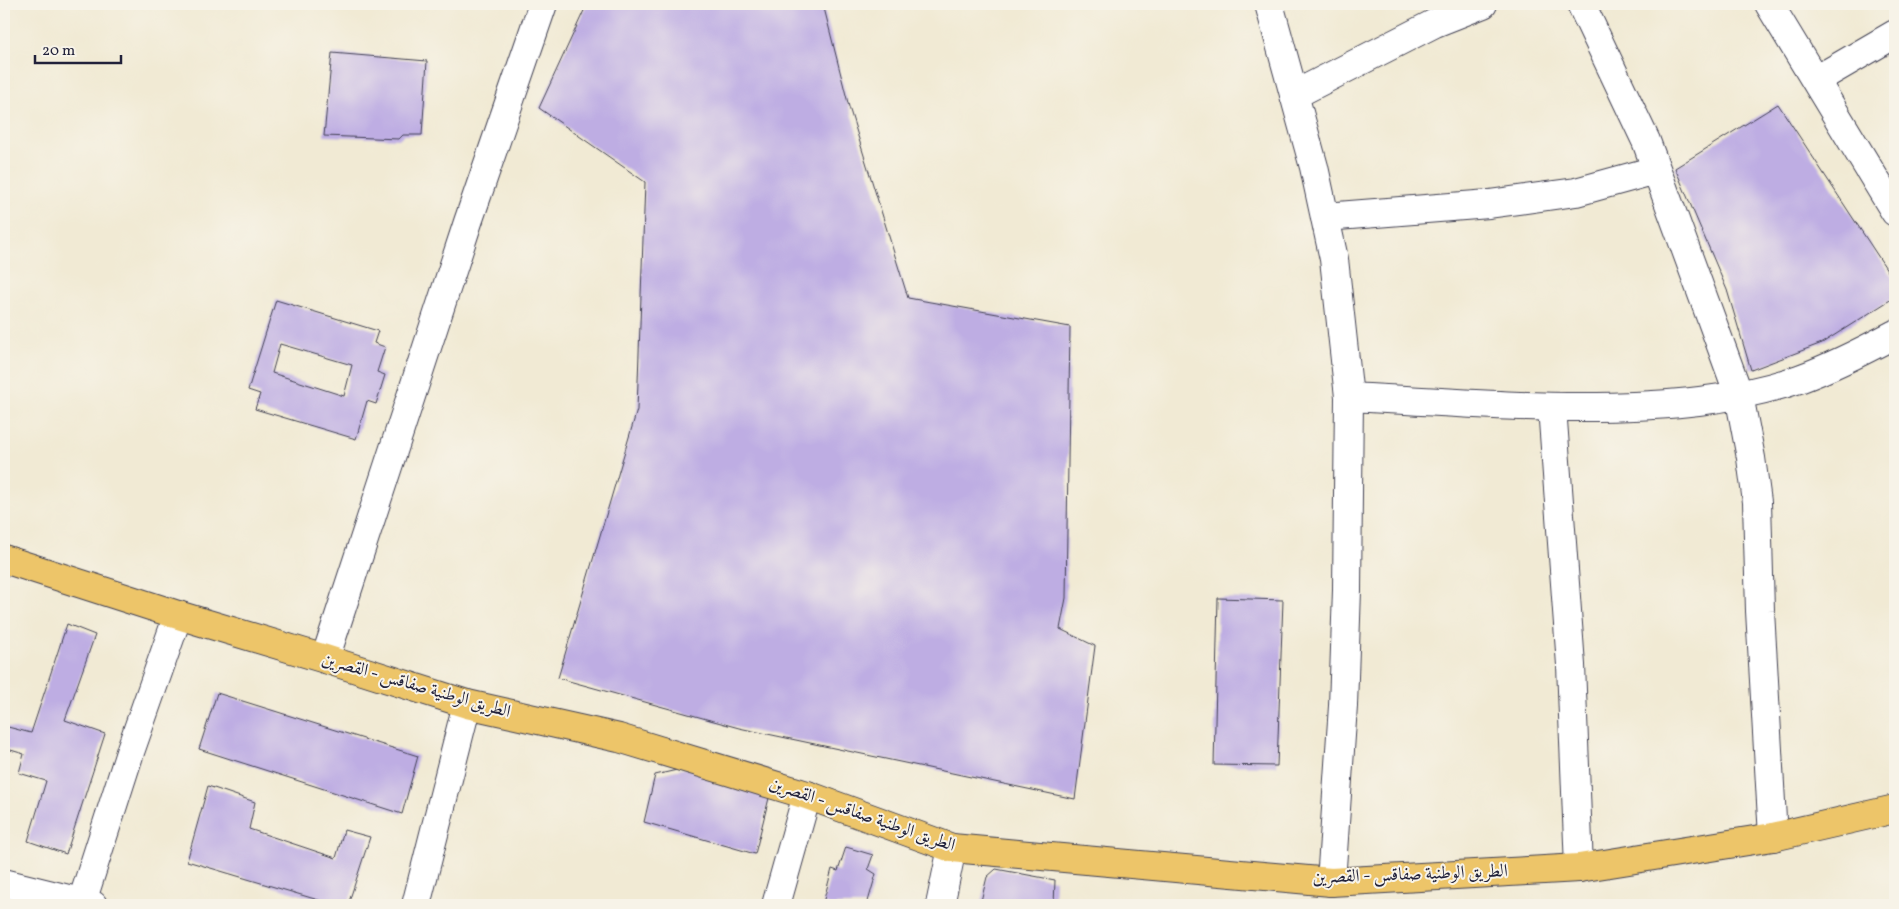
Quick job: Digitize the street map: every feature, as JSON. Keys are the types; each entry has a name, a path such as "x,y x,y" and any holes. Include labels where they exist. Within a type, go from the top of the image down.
{"main road":[{"name":"الطريق الوطنية صفاقس - القصرين","path":"4,559 178,616 325,659 467,704 619,738 807,795 952,848 1331,882 1579,868 1773,837 1895,809"}],"street":[{"path":"325,659 468,222 543,4"},
{"path":"1269,4 1314,167 1334,259 1349,397 1347,590 1331,882"},
{"path":"1294,95 1435,24 1483,4"},
{"path":"1581,4 1646,141 1739,395 1757,502 1760,611 1773,837"},
{"path":"1769,4 1895,212"},
{"path":"1816,80 1895,34"},
{"path":"1324,217 1488,204 1576,192 1656,170"},
{"path":"1349,397 1552,407 1684,404 1739,395 1799,379 1869,348 1895,334"},
{"path":"1552,407 1572,665 1579,868"},
{"path":"4,883 85,904 131,749 178,616"},
{"path":"416,905 467,704"},
{"path":"776,905 807,795"},
{"path":"940,905 952,848"}],"building":[{"path":"587,4 823,4 849,107 908,298 1070,327 1066,598 1060,629 1095,646 1075,799 739,728 558,678 637,410 645,182 539,108"},
{"path":"332,53 427,61 422,135 403,135 399,139 324,136"},
{"path":"1778,104 1895,282 1895,297 1822,343 1751,370 1727,290 1675,168"},
{"path":"276,300 378,331 374,343 385,347 377,372 385,375 376,404 367,401 356,439 255,409 260,394 248,390","holes":["280,344 352,365 344,396 272,373"]},
{"path":"1218,598 1283,600 1277,766 1214,765"},
{"path":"67,624 95,635 65,720 105,734 66,854 28,841 46,781 19,773 24,754 4,748 4,726 31,733"},
{"path":"217,693 418,756 402,814 199,749"},
{"path":"686,768 770,794 755,854 644,822 655,775"},
{"path":"208,786 255,802 249,829 336,858 344,830 370,837 348,905 335,905 187,861"},
{"path":"846,847 873,855 868,869 876,874 867,905 829,905 823,903 832,869 838,871"},
{"path":"996,869 1055,880 1054,905 980,905 987,877"}]}
